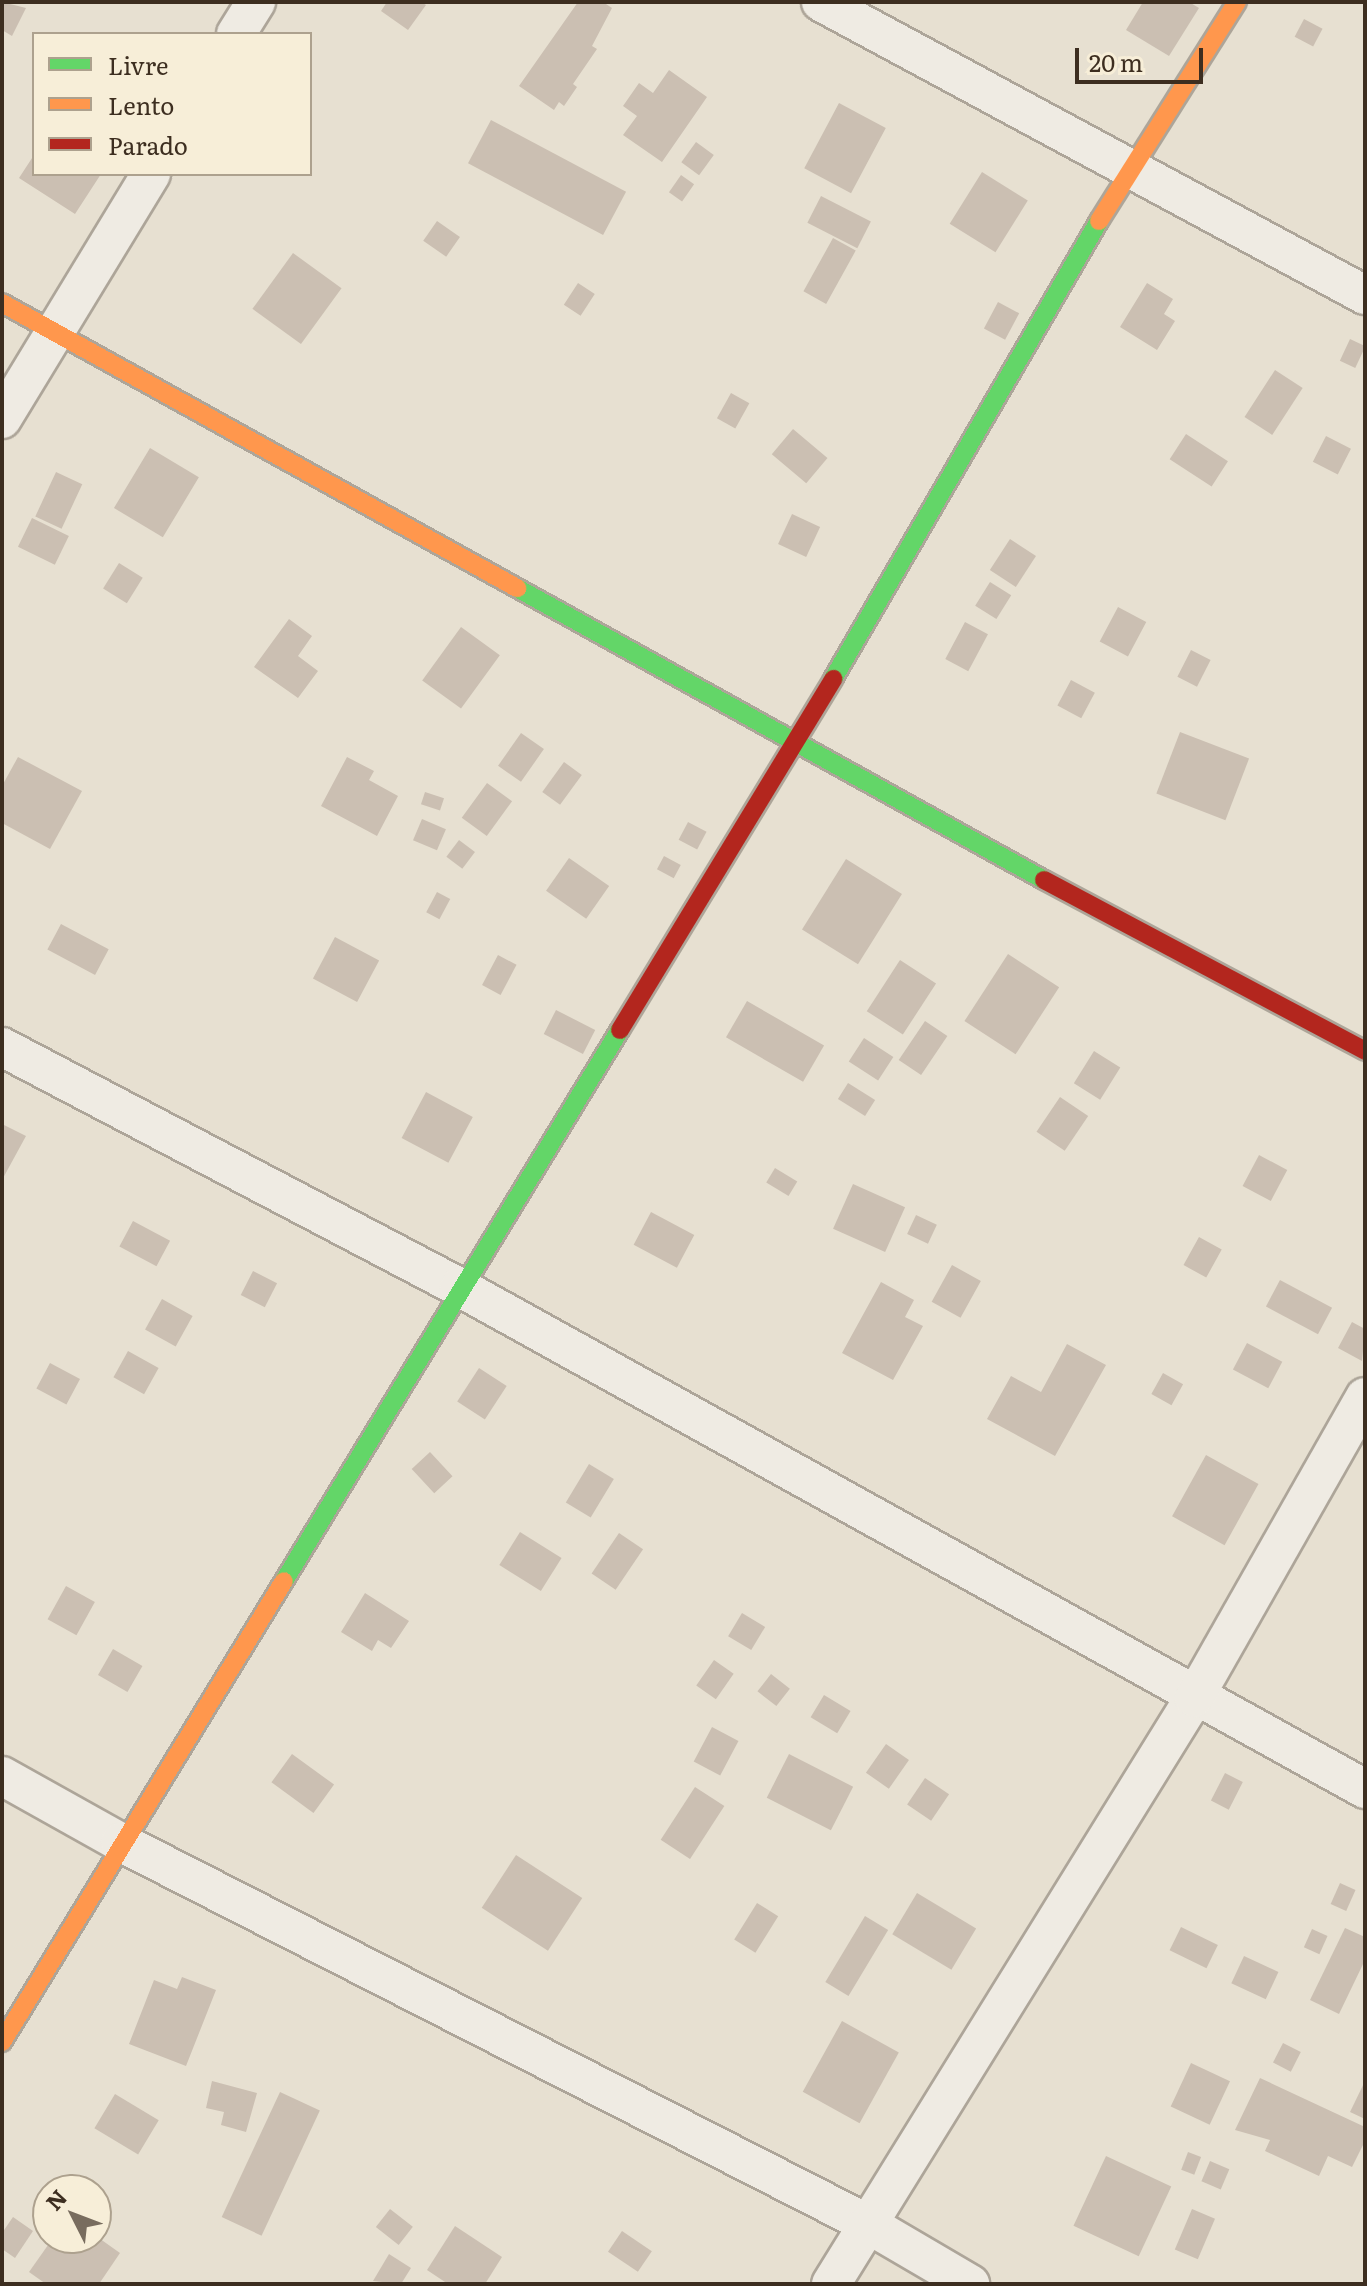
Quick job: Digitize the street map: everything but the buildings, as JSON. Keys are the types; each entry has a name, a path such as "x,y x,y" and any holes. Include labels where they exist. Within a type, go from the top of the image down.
{"street":[{"path":"237,32 256,2"},
{"path":"821,2 1365,295"},
{"path":"2,2042 120,1842 459,1287 796,743 1130,167 1237,2"},
{"path":"2,419 150,176"},
{"path":"2,303 1243,990 1365,1051"},
{"path":"2,1047 459,1287 1194,1698 1365,1789"},
{"path":"831,2284 1194,1698 1365,1397"},
{"path":"2,1776 120,1842 866,2223 970,2284"}],"traffic: fast":[{"path":"833,679 1099,221"},
{"path":"517,588 1044,880"},
{"path":"284,1581 620,1030"}],"traffic: slow":[{"path":"1099,221 1237,2"},
{"path":"2,303 517,588"},
{"path":"2,2042 284,1581"}],"traffic: jam":[{"path":"620,1030 833,679"},
{"path":"1044,880 1365,1051"}]}
